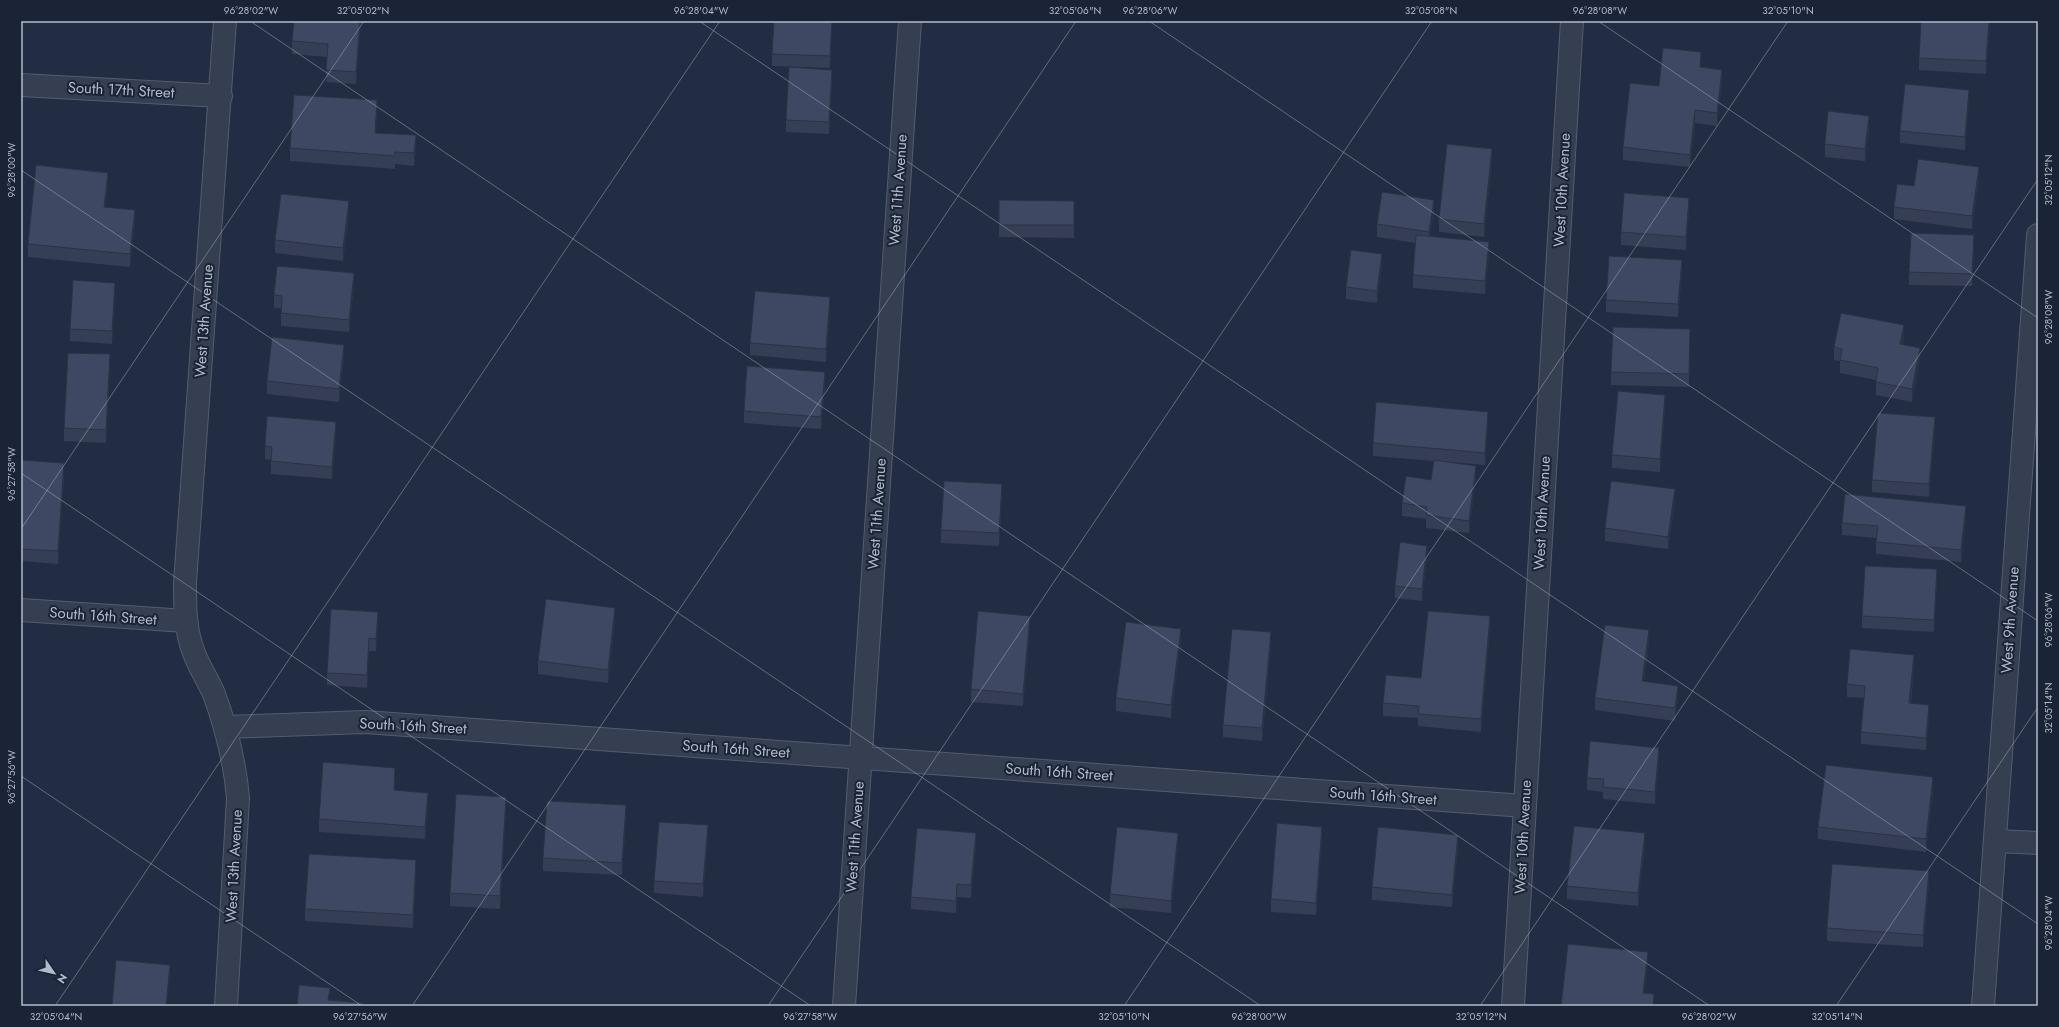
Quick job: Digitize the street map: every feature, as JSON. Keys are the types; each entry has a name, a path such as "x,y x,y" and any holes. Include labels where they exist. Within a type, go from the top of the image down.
{"street":[{"name":"West 13th Avenue","path":"186,621 185,575 226,21"},
{"name":"West 11th Avenue","path":"844,1006 910,21"},
{"name":"West 10th Avenue","path":"1513,1006 1572,21"},
{"name":"South 17th Street","path":"21,85 220,96"},
{"name":"West 9th Avenue","path":"1983,1006 2038,235"},
{"name":"South 16th Street","path":"21,610 186,621"},
{"path":"186,621 194,653 213,693 225,727"},
{"name":"South 16th Street","path":"225,727 365,722 1525,806"},
{"name":"West 13th Avenue","path":"225,727 237,779 238,798 226,1006"},
{"path":"1995,841 2038,844"}],"building":[{"path":"294,21 360,21 356,72 326,70 328,44 292,41"},
{"path":"774,21 832,21 830,56 772,54"},
{"path":"1921,21 1989,21 1986,61 1919,58"},
{"path":"1663,48 1701,52 1700,67 1722,70 1717,113 1695,110 1690,155 1623,147 1630,83 1659,86"},
{"path":"789,67 832,70 829,122 786,120"},
{"path":"1905,84 1969,90 1965,137 1900,131"},
{"path":"294,95 377,100 375,133 416,135 414,153 395,152 395,156 290,148"},
{"path":"1828,111 1869,116 1865,149 1825,144"},
{"path":"1447,144 1492,149 1484,224 1439,219"},
{"path":"1918,159 1979,167 1972,216 1894,207 1897,184 1914,186"},
{"path":"36,165 108,173 104,207 135,210 130,254 28,244"},
{"path":"1382,192 1434,200 1429,232 1377,224"},
{"path":"1624,193 1689,198 1686,237 1621,232"},
{"path":"281,194 349,201 343,248 275,240"},
{"path":"999,200 1074,201 1074,225 999,225"},
{"path":"1911,233 1974,235 1972,274 1909,272"},
{"path":"1416,235 1489,242 1485,281 1413,275"},
{"path":"1351,250 1382,254 1377,291 1346,287"},
{"path":"1609,256 1682,260 1678,304 1606,300"},
{"path":"277,266 354,273 349,320 281,313 282,296 274,295"},
{"path":"73,280 115,283 112,331 70,329"},
{"path":"755,291 830,297 826,349 750,343"},
{"path":"1841,313 1904,325 1900,344 1920,348 1912,389 1876,382 1878,368 1840,360 1842,349 1834,347"},
{"path":"1613,327 1690,329 1689,374 1611,372"},
{"path":"272,337 344,345 339,389 267,381"},
{"path":"68,353 110,354 106,430 64,428"},
{"path":"747,366 825,372 821,417 744,411"},
{"path":"1618,391 1665,395 1660,459 1612,455"},
{"path":"1376,402 1488,412 1485,453 1373,443"},
{"path":"1878,413 1935,417 1929,484 1872,480"},
{"path":"267,416 336,422 332,467 271,461 272,447 265,446"},
{"path":"21,460 64,463 58,551 21,549"},
{"path":"1434,460 1476,466 1469,521 1426,515 1427,507 1402,503 1406,476 1431,480"},
{"path":"944,481 1002,484 999,533 941,530"},
{"path":"1611,481 1675,489 1668,537 1605,528"},
{"path":"1845,494 1966,506 1961,550 1876,542 1878,526 1842,523"},
{"path":"1400,542 1427,546 1422,589 1395,586"},
{"path":"1865,566 1937,569 1934,620 1862,616"},
{"path":"546,599 615,608 608,670 538,661"},
{"path":"331,609 378,612 376,639 369,638 367,675 327,673"},
{"path":"978,611 1030,616 1023,694 971,689"},
{"path":"1428,611 1490,616 1481,719 1418,714 1419,706 1383,703 1386,675 1421,678"},
{"path":"1126,622 1181,629 1171,705 1116,698"},
{"path":"1605,625 1649,630 1642,681 1678,686 1675,708 1595,698"},
{"path":"1232,629 1271,632 1262,728 1223,725"},
{"path":"1850,649 1914,655 1909,703 1929,705 1926,738 1861,732 1865,686 1847,684"},
{"path":"1590,741 1659,748 1655,792 1603,787 1604,779 1587,778"},
{"path":"323,762 395,768 394,790 428,793 425,827 319,819"},
{"path":"1826,765 1933,777 1926,839 1818,827"},
{"path":"456,794 506,797 500,896 450,893"},
{"path":"547,801 626,805 622,863 543,858"},
{"path":"659,822 708,825 703,884 654,881"},
{"path":"1277,823 1322,827 1316,903 1271,899"},
{"path":"1574,826 1645,833 1638,893 1567,886"},
{"path":"1117,827 1178,833 1171,901 1110,894"},
{"path":"1378,827 1458,835 1452,895 1372,887"},
{"path":"917,828 976,833 971,885 957,884 956,901 911,897"},
{"path":"309,854 416,860 413,915 305,909"},
{"path":"1832,864 1929,871 1923,935 1827,928"},
{"path":"1568,944 1648,952 1643,993 1654,994 1653,1006 1561,1006"},
{"path":"116,960 170,965 166,1006 112,1006"},
{"path":"299,985 330,988 328,1000 363,1003 363,1006 297,1006"}]}
